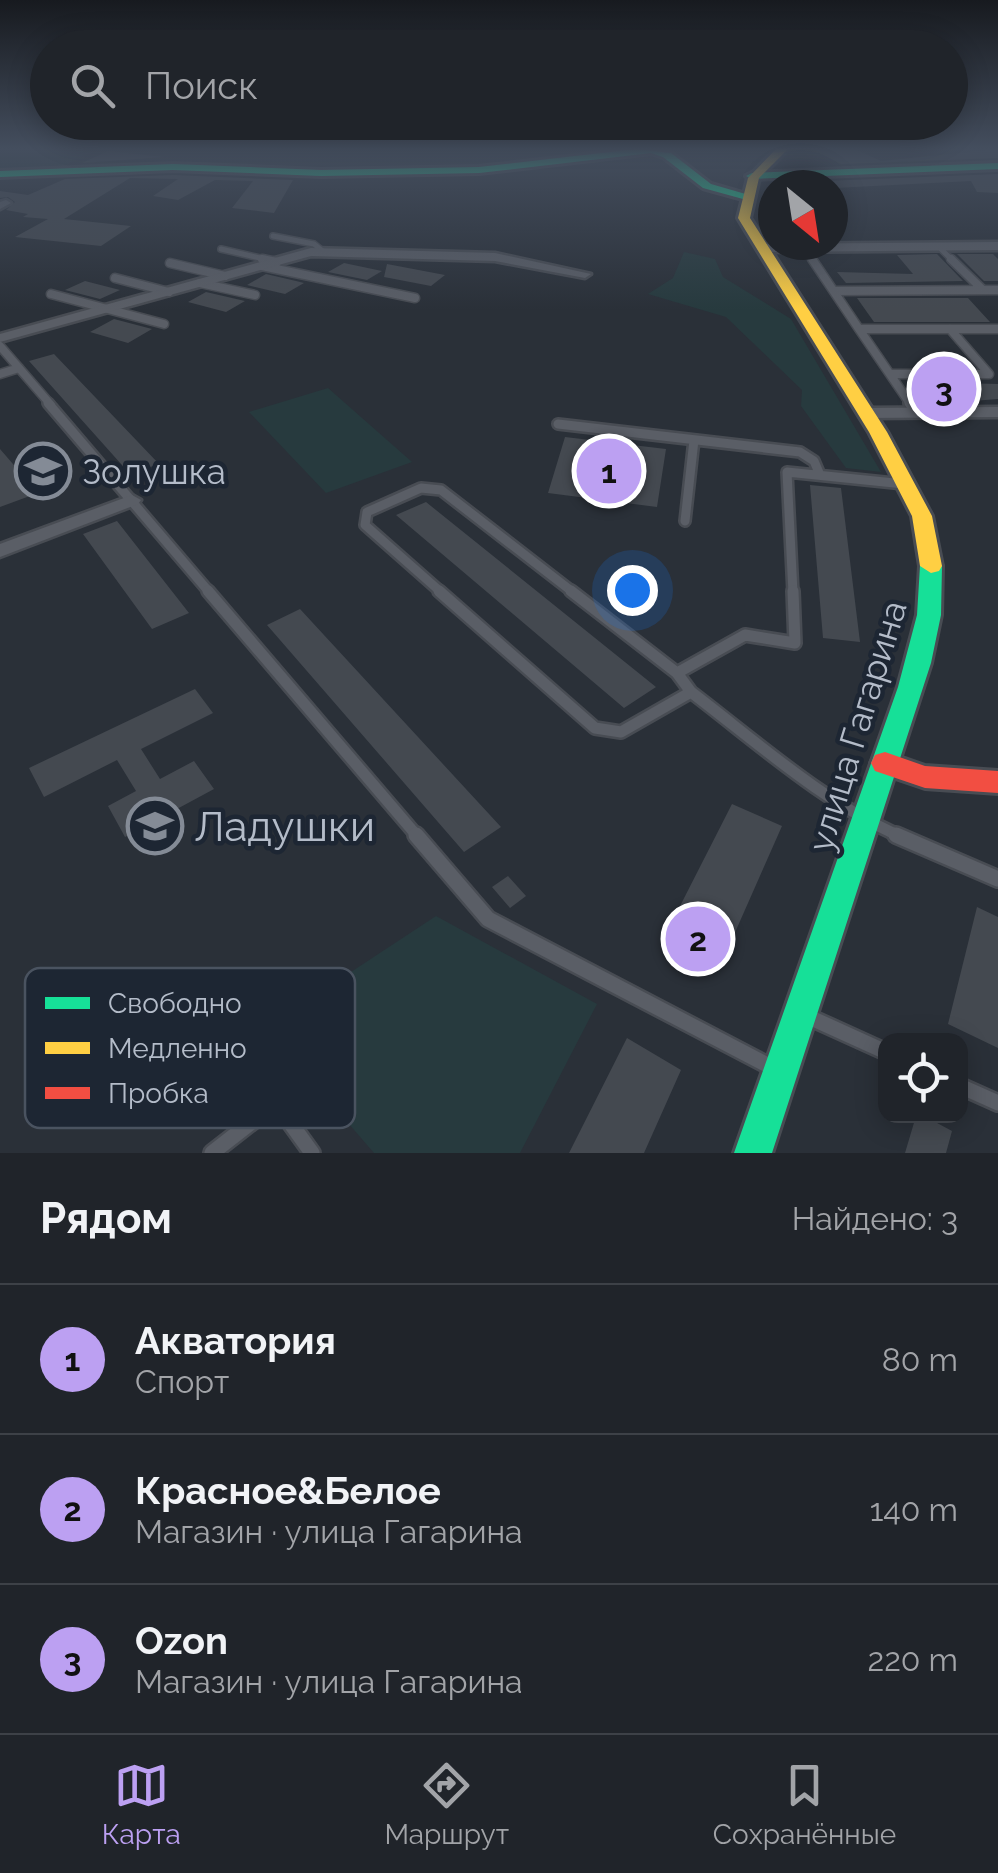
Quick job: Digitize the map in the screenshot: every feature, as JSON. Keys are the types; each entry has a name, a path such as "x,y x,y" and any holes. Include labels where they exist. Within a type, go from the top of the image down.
{"street":[{"name":"улица Гагарина","path":"745,203 744,218 758,240"},
{"path":"848,247 998,246"},
{"path":"0,338 326,252 496,257 585,274"},
{"name":"улица Гагарина","path":"753,1153 867,822 923,645 933,590 929,540 905,484 867,413 771,260"},
{"path":"867,413 998,412"},
{"path":"0,551 132,500"},
{"path":"885,763 925,778 998,782"}],"lane":[{"path":"274,236 314,244 326,252"},
{"path":"938,246 982,290"},
{"path":"221,248 277,262"},
{"path":"812,260 916,413"},
{"path":"170,263 225,276"},
{"path":"262,266 414,298"},
{"path":"115,278 169,292"},
{"path":"200,283 255,295"},
{"path":"834,292 998,290"},
{"path":"51,294 164,324"},
{"path":"858,329 998,330"},
{"path":"890,374 989,374 950,329"},
{"path":"0,346 488,919 781,1072"},
{"path":"0,374 19,368"},
{"path":"558,424 800,452 814,461 820,475"},
{"path":"685,522 694,440"},
{"path":"677,673 744,635 795,642 787,472 905,484"},
{"path":"691,692 620,732 594,728 364,525 367,512 421,488 440,490 677,673 691,692 826,796 867,822 998,878"},
{"path":"801,1014 878,1048"},
{"path":"968,1090 998,1104"},
{"path":"212,1153 244,1128"},
{"path":"294,1128 312,1153"}],"green space":[{"path":"684,252 715,259 723,277 791,319 881,472 846,468 801,406 802,390 726,317 648,294 673,278"},
{"path":"328,388 412,462 326,493 249,412"},
{"path":"436,916 597,1004 520,1153 374,1153 352,1128 355,969"}],"building":[{"path":"14,203 90,203 64,219 131,226 101,246 15,237 48,219 23,217 28,214 6,210"},
{"path":"236,203 280,203 274,213 232,208"},
{"path":"937,254 963,281 846,283 837,272 913,274 897,255"},
{"path":"957,254 993,254 998,259 998,281 984,281"},
{"path":"344,263 382,271 367,280 328,272"},
{"path":"387,264 445,275 431,286 384,277"},
{"path":"266,274 304,283 285,294 247,285"},
{"path":"85,281 120,290 100,299 65,290"},
{"path":"206,292 245,301 226,312 188,302"},
{"path":"857,298 968,298 990,322 874,322"},
{"path":"114,319 152,329 128,343 90,332"},
{"path":"54,354 159,464 130,474 29,361"},
{"path":"918,382 998,384 998,399 935,404"},
{"path":"565,437 666,449 657,507 548,493"},
{"path":"0,449 38,493 0,507"},
{"path":"810,485 841,488 860,642 823,638"},
{"path":"426,502 656,687 624,708 396,515"},
{"path":"117,521 189,613 152,629 83,534"},
{"path":"300,609 501,827 464,852 267,625"},
{"path":"195,689 213,713 141,749 160,779 194,761 214,789 125,837 108,806 136,791 117,760 44,797 29,768"},
{"path":"732,804 782,826 733,937 678,910"},
{"path":"508,876 526,896 510,908 492,887"},
{"path":"977,907 998,917 998,1048 948,1024"},
{"path":"627,1038 681,1070 644,1153 569,1153"},
{"path":"914,1123 937,1123 952,1131 946,1153 905,1153"}],"traffic: fast":[{"path":"753,1153 911,687 929,615 931,566"}],"traffic: slow":[{"path":"745,203 744,218 878,432 922,516 931,566"}],"traffic: jam":[{"path":"885,763 925,777 998,782"}],"place":[{"name":"Ozon","path":"944,389"},
{"name":"Золушка","path":"43,471"},
{"name":"Акватория","path":"609,471"},
{"name":"Ладушки","path":"155,826"},
{"name":"Красное&Белое","path":"698,939"}]}
